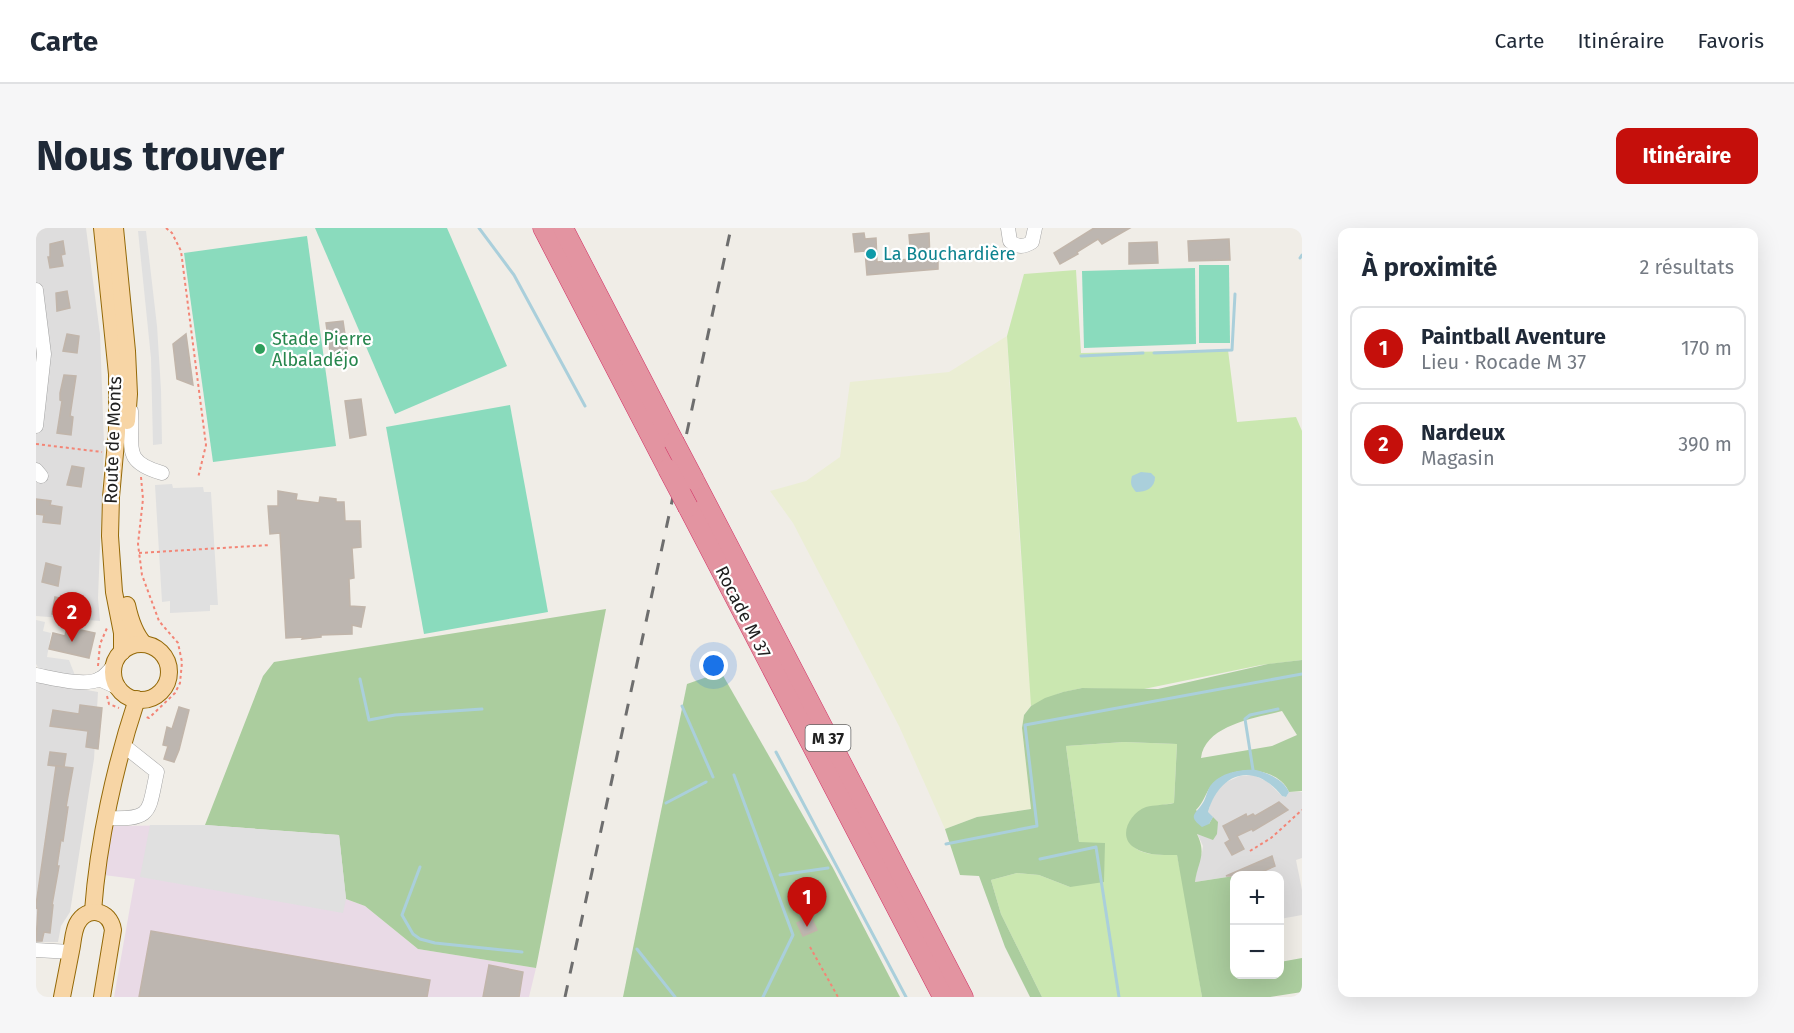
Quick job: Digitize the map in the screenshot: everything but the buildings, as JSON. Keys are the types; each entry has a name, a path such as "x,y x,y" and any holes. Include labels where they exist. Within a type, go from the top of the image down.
{"highway":[{"path":"529,228 582,302"},
{"name":"Rocade M 37","path":"543,228 943,997"},
{"name":"Rocade M 37","path":"563,228 963,997"},
{"path":"571,228 583,267"}],"main road":[{"name":"Route de Monts","path":"102,228 117,374 117,431 110,536 114,592 122,633 118,659"},
{"name":"Route de Monts","path":"115,228 129,394 126,459 120,498 120,552 129,616 138,637 144,644"},
{"path":"144,644 161,652 169,667 169,676 161,691 146,699 137,699 130,697 119,688 114,676 118,659 136,645 144,644"},
{"path":"93,911 106,818 123,745 137,699"},
{"path":"62,997 78,922 84,914 93,911 107,916 112,922 113,930 102,997"}],"street":[{"path":"1008,228 1010,242 1021,247 1032,242 1035,228"},
{"path":"36,290 44,354 36,426"},
{"path":"129,394 132,455 141,465 162,472"},
{"path":"99,680 118,659"},
{"path":"36,675 73,681 99,680 119,688"},
{"path":"106,818 140,817 146,813 150,805 157,772 123,745"},
{"path":"36,950 71,952"}],"path":[{"path":"166,228 172,233 181,251 205,434 206,446 198,478"},
{"path":"36,444 108,452"},
{"path":"139,553 270,545"},
{"path":"1250,851 1271,838 1302,810"},
{"path":"810,947 838,997"}],"shaded area":[{"path":"36,228 86,228 100,334 104,444 98,598 100,621 36,616"},
{"path":"138,231 146,231 157,326 162,444 153,445 151,358"},
{"path":"172,484 173,488 203,487 204,492 211,492 218,605 210,605 210,611 170,613 170,601 162,602 155,485"},
{"path":"36,620 45,622 43,631 51,633 47,657 69,660 76,678 39,669 36,664"},
{"path":"36,681 98,692 94,759 70,912 61,926 58,942 36,942"},
{"path":"1253,775 1268,782 1282,796 1286,797 1289,792 1302,792 1302,858 1296,860 1302,890 1302,915 1284,918 1284,871 1230,871 1230,877 1195,882 1203,846 1197,833 1213,796 1224,783 1240,776"},
{"path":"150,825 205,825 339,835 346,899 343,913 140,877"},
{"path":"205,825 339,835 346,899 365,906 418,949 536,968 529,997 114,997 135,879 104,875 111,826"}],"green space":[{"path":"315,228 447,228 507,366 395,414"},
{"name":"Stade Pierre Albaladéjo","path":"307,236 336,446 213,462 184,253"},
{"path":"1199,265 1229,265 1230,343 1199,343"},
{"path":"1195,268 1196,344 1084,348 1082,271"},
{"path":"1076,270 1081,353 1228,350 1237,422 1296,417 1302,431 1302,660 1261,665 1139,690 1082,688 1060,693 1031,706 1007,336 1024,274"},
{"path":"1007,336 1031,695 1031,706 1024,715 1022,728 1031,809 977,817 945,829 899,726 793,523 770,491 806,481 840,457 850,382 949,372"},
{"path":"510,405 548,612 424,634 386,427"},
{"path":"606,609 536,968 418,949 365,906 346,899 339,835 205,825 263,676 274,662"},
{"path":"1302,660 1302,791 1289,792 1283,783 1264,772 1240,771 1219,779 1211,786 1196,810 1209,824 1213,817 1218,822 1217,834 1213,840 1197,834 1202,853 1195,882 1230,877 1230,979 1284,979 1284,961 1302,958 1302,992 1270,997 1202,997 1177,855 1140,851 1130,844 1126,832 1130,820 1140,810 1149,806 1174,803 1177,744 1124,742 1066,746 1079,842 1105,843 1104,882 1070,887 1039,875 1017,873 991,880 1001,914 1042,997 1030,997 1005,947 979,876 960,875 945,829 977,817 1031,809 1022,728 1024,715 1031,706 1045,698 1082,688 1158,689 1268,664","holes":["1282,711 1297,735 1272,746 1201,758 1205,747 1221,730 1246,720"]},
{"path":"721,672 833,868 900,997 623,997 687,684"},
{"path":"1124,742 1177,744 1174,803 1145,808 1127,835 1135,848 1141,851 1177,855 1202,997 1042,997 1001,914 991,880 1017,873 1039,875 1070,887 1079,842 1066,746"}],"water":[{"path":"1141,472 1151,473 1155,481 1149,489 1136,492 1131,485 1132,476"},
{"path":"1256,770 1280,781 1289,792 1286,797 1260,778 1249,775 1239,776 1229,780 1213,798 1208,812 1213,817 1209,824 1202,827 1197,823 1194,814 1213,783 1230,773"}],"waterway":[{"path":"479,228 514,275 585,406"},
{"path":"1154,353 1232,350 1235,294"},
{"path":"1081,356 1143,353"},
{"path":"946,844 1037,826 1025,725 1302,674"},
{"path":"360,679 369,720 395,715 482,709"},
{"path":"682,706 713,777"},
{"path":"1253,770 1245,719 1250,715 1278,709"},
{"path":"776,752 906,997"},
{"path":"734,775 793,935 763,997"},
{"path":"666,803 706,782"},
{"path":"1040,859 1096,847 1119,997"},
{"path":"420,867 402,915 413,934 420,939 435,943 522,952"},
{"path":"780,875 828,868"},
{"path":"637,949 675,997"}],"railway":[{"path":"565,997 731,228"}],"place":[{"name":"La Bouchardière","path":"871,254"},
{"name":"Stade Pierre Albaladéjo","path":"260,349"},
{"name":"Nardeux","path":"72,642"},
{"name":"Paintball Aventure","path":"807,927"}]}
